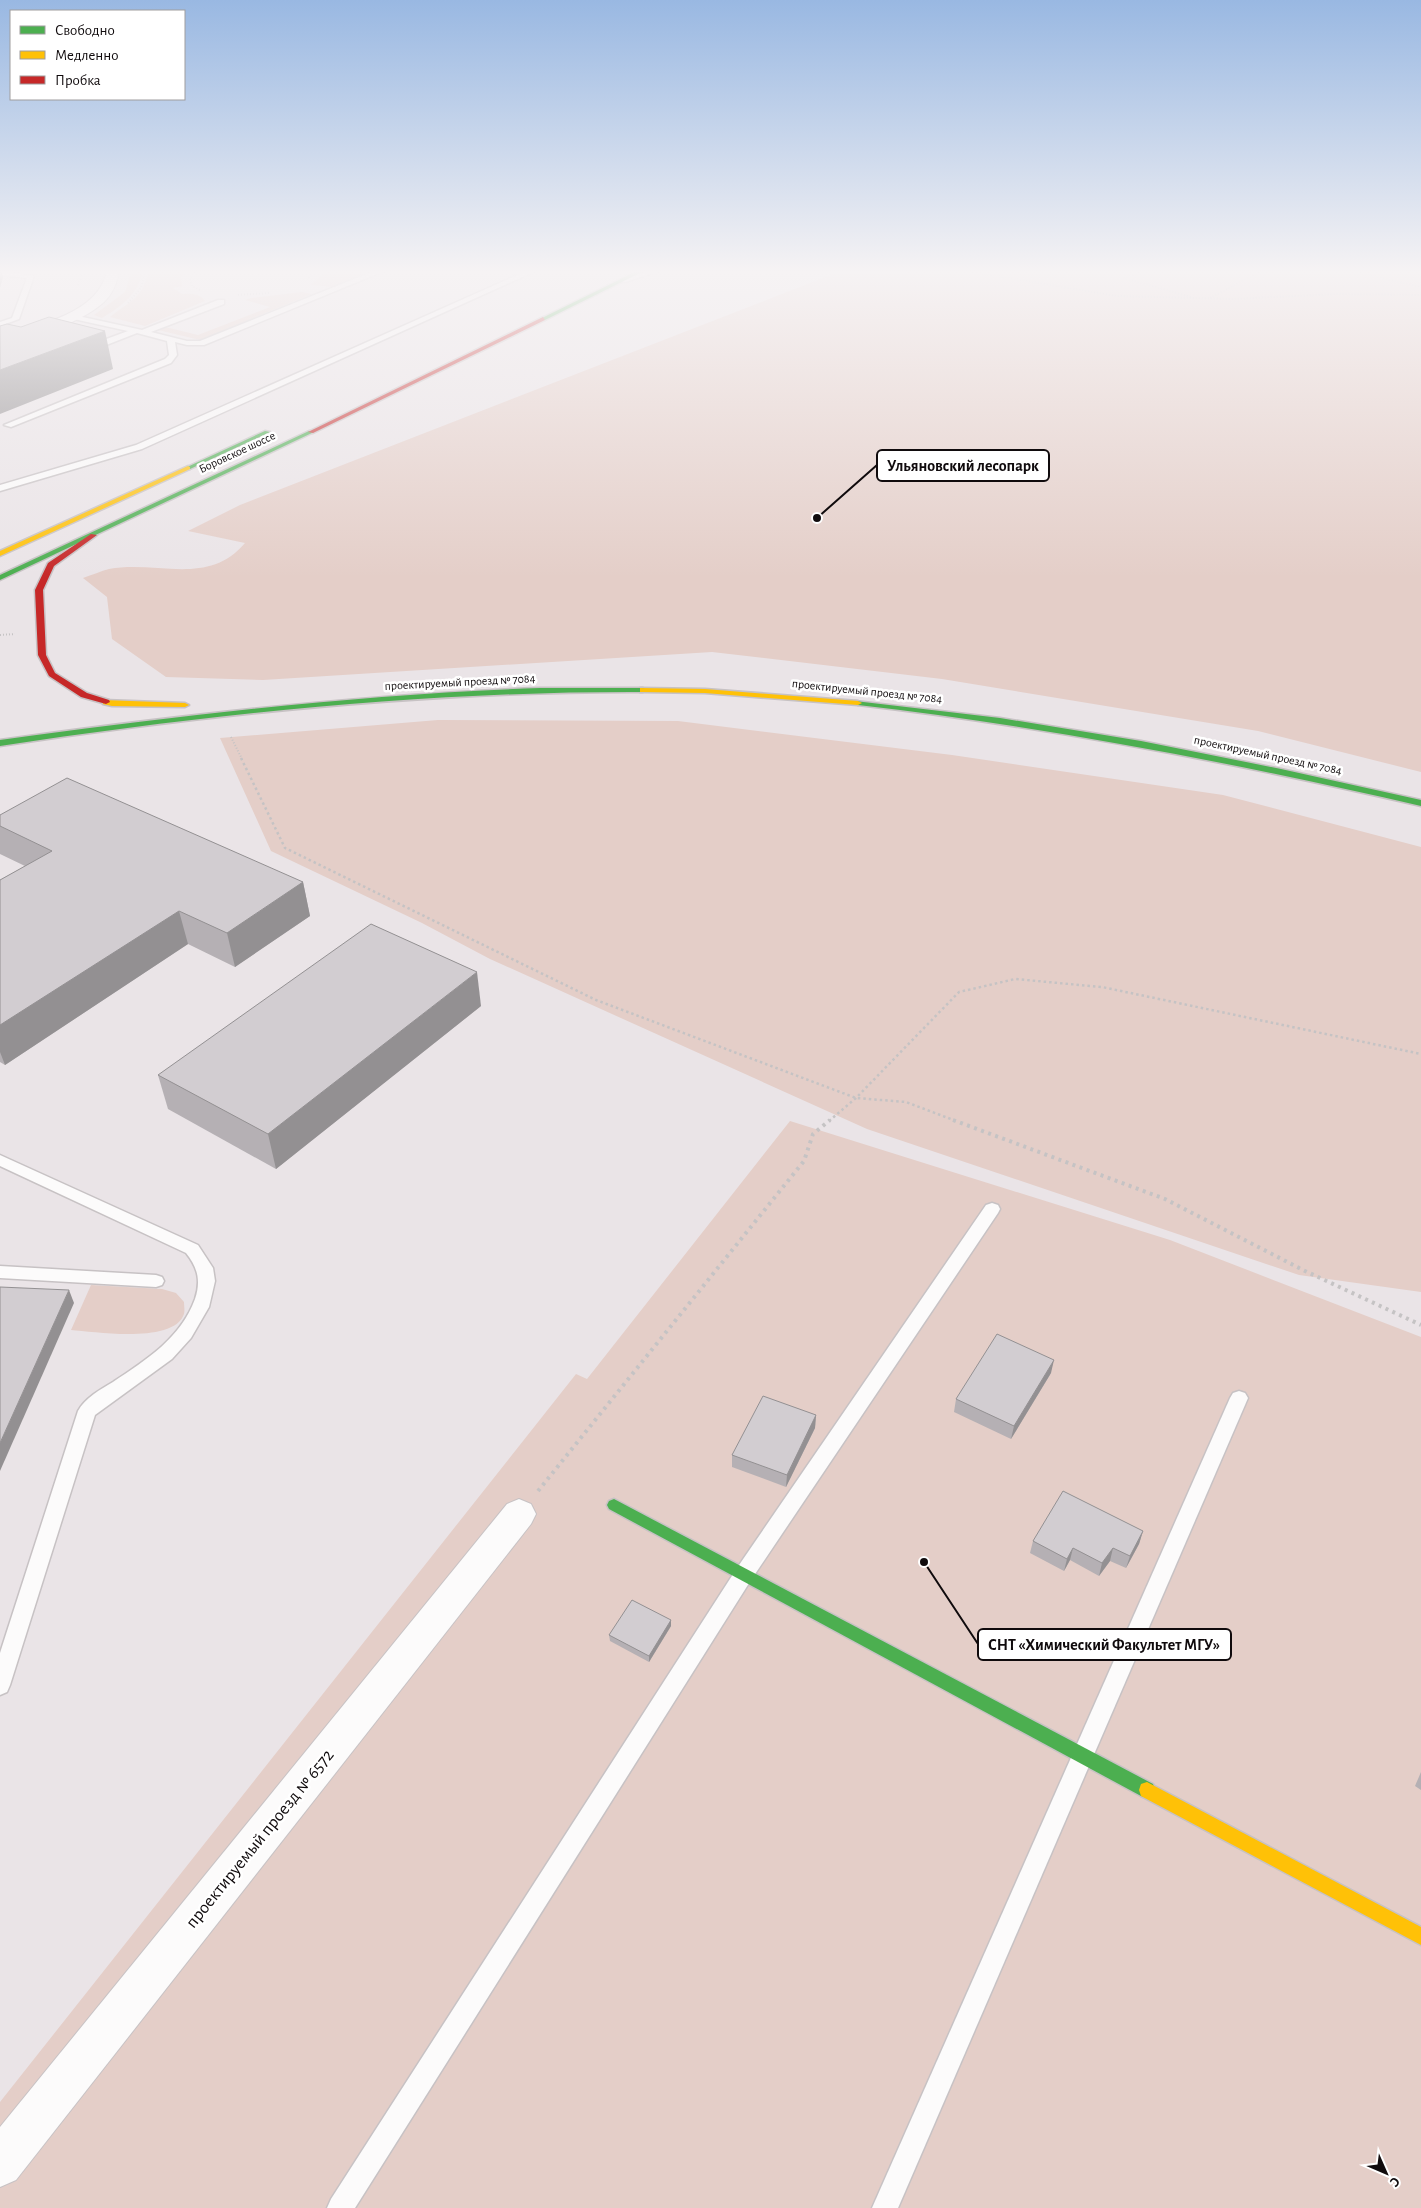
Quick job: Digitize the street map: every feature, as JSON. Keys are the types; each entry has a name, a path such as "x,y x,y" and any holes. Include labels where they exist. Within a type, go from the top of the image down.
{"street":[{"name":"Боровское шоссе","path":"0,578 435,372"},
{"name":"Боровское шоссе","path":"0,554 276,428"},
{"name":"проектируемый проезд № 7084","path":"93,535 51,565 39,590 42,655 52,674 84,695 112,704 302,706"},
{"name":"проектируемый проезд № 7084","path":"0,743 302,706 429,696 602,689 757,694 935,711 1108,737 1304,775 1421,803"},
{"path":"614,1504 1421,1936"},
{"name":"проектируемый проезд № 6572","path":"0,2164 519,1514"}],"lane":[{"path":"8,426 141,372"},
{"path":"0,488 139,447 307,372"},
{"path":"0,1160 192,1250 205,1267 208,1282 195,1318 177,1343 156,1362 102,1396 87,1412 0,1685"},
{"path":"340,2208 744,1574 992,1209"},
{"path":"0,1272 156,1280"},
{"path":"885,2208 1239,1398"}],"path":[{"path":"0,635 21,633"},
{"path":"227,729 286,848 596,1000 856,1098 906,1102 1165,1199 1303,1270 1421,1325"},
{"path":"519,1514 804,1161 813,1134 856,1098 959,992 1015,979 1102,988 1421,1054"}],"shaded area":[{"path":"581,372 1421,372 1421,772 1258,731 942,679 712,652 263,680 166,677 112,639 107,597 83,578 109,569 127,567 181,569 215,564 231,556 245,543 188,531 240,505"},
{"path":"438,720 678,721 952,755 1223,795 1421,847 1421,1292 1299,1275 867,1129 490,959 422,923 271,851 220,738"},
{"path":"790,1121 1170,1240 1421,1337 1421,2208 0,2208 0,2102 576,1374 587,1379"},
{"path":"91,1285 162,1289 176,1293 184,1302 184,1314 177,1323 166,1329 150,1333 115,1334 71,1330"}],"building":[{"path":"67,778 303,882 227,933 179,911 0,1025 0,880 52,851 0,826 0,815"},
{"path":"371,924 477,972 268,1134 158,1075"},
{"path":"0,1287 69,1290 0,1443"},
{"path":"997,1334 1054,1360 1014,1426 956,1399"},
{"path":"763,1396 816,1415 787,1475 732,1455"},
{"path":"1063,1491 1143,1531 1130,1556 1113,1548 1102,1563 1073,1548 1067,1559 1033,1541"},
{"path":"632,1600 671,1620 649,1656 609,1635"}],"traffic: fast":[{"path":"188,468 267,432"},
{"path":"0,578 311,432"},
{"path":"0,743 232,714 386,699 540,690 643,690"},
{"path":"858,703 1000,721 1141,744 1211,757 1421,803"},
{"path":"614,1505 1147,1790"}],"traffic: slow":[{"path":"0,554 188,468"},
{"path":"643,690 705,691 858,703"},
{"path":"106,702 112,704 185,705"},
{"path":"1147,1790 1421,1936"}],"traffic: jam":[{"path":"311,432 434,372"},
{"path":"93,535 51,565 39,590 42,655 52,674 84,695 106,702"}],"place":[{"name":"Ульяновский лесопарк","path":"817,518"},
{"name":"СНТ «Химический Факультет МГУ»","path":"924,1562"}]}
